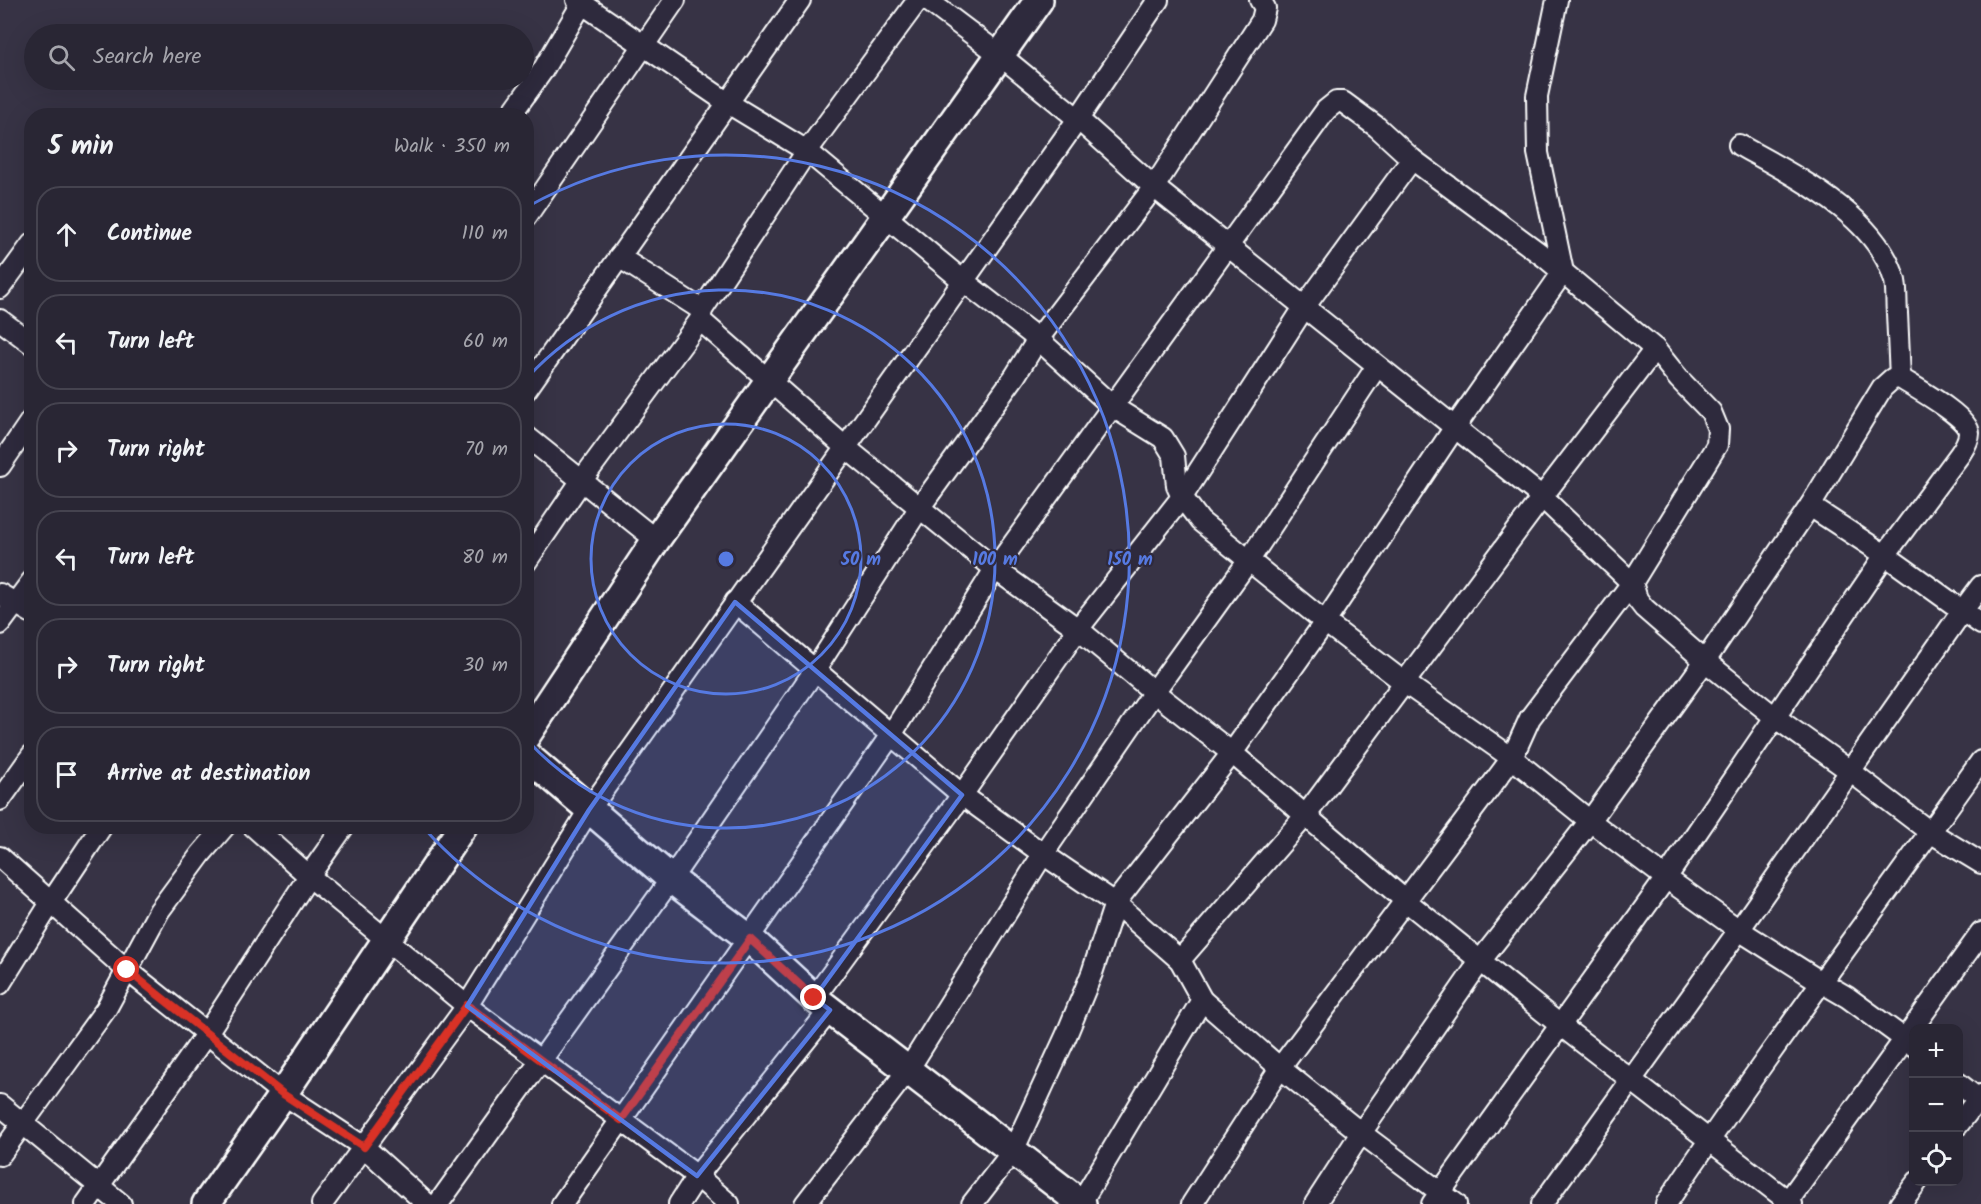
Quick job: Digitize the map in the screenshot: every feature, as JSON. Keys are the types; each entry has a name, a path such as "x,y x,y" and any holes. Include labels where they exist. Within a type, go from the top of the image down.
{"street":[{"path":"534,205 675,0"},
{"path":"534,379 800,0"},
{"path":"534,550 701,315 807,151 918,0"},
{"path":"927,0 1000,55 1078,119 1154,187 1542,497 1632,583 1637,599 1644,608 1705,661 1776,718 1930,832 1981,863"},
{"path":"534,724 656,540 1039,0"},
{"path":"322,1204 467,1005 589,810 1078,119 1158,0"},
{"path":"438,1204 671,879 815,670 920,507 1015,376 1038,339 1154,187 1262,20 1265,8 1260,0"},
{"path":"972,1204 1013,1151 1071,1026 1092,973 1115,903 1232,753 1325,622 1455,427 1563,272 1538,153 1537,96 1557,0"},
{"path":"534,83 581,1 728,103 807,151 962,280 1038,339 1113,407 1163,438 1174,456 1177,486 1182,497 1200,520 1325,622 1405,683 1512,758 1666,878 1739,930 1847,996 1909,1042 1789,1203 1560,1025 1406,901 1232,753 1078,629 995,568 845,447 770,382 701,315 619,257"},
{"path":"516,108 529,90"},
{"path":"562,1204 891,735 995,568 1326,110 1336,102 1342,102 1377,127 1412,159 1563,272 1655,349 1679,379 1711,412 1718,429 1717,446 1632,583 1530,718 1512,758 1280,1068 1192,1204"},
{"path":"1739,146 1808,183 1851,217 1886,259 1895,283 1900,378"},
{"path":"679,1204 822,1004 962,795 1078,629 1182,497 1305,306 1412,159"},
{"path":"0,288 24,255"},
{"path":"0,320 24,338"},
{"path":"1180,960 1306,815 1655,349"},
{"path":"806,1204 908,1070 1043,854 1154,692 1249,560 1377,366"},
{"path":"1316,1204 1361,1133 1481,960 1590,820 1705,661 1810,506 1882,388 1892,379 1900,378 1954,413 1969,431 1968,440 1885,555 1666,878 1436,1198"},
{"path":"0,466 24,431"},
{"path":"534,442 656,540"},
{"path":"1810,506 1885,555 1981,624"},
{"path":"1542,1204 1739,930 1981,586"},
{"path":"735,602 962,795 1115,903 1180,960 1202,1000 1436,1198 1456,1204"},
{"path":"0,624 16,603"},
{"path":"1666,1204 1821,982 1981,761"},
{"path":"534,762 671,879 750,939 822,1004 1081,1204 1202,1000"},
{"path":"0,800 24,766"},
{"path":"0,984 97,834"},
{"path":"0,1155 106,1009 159,911 218,834"},
{"path":"262,834 309,876 467,1005 697,1176 729,1204"},
{"path":"86,1204 207,1034 338,834"},
{"path":"206,1204 459,834"},
{"path":"0,856 127,970 283,1094 364,1147 427,1204"},
{"path":"1921,1024 1981,933"},
{"path":"1963,1086 1980,1098 1963,1120"},
{"path":"0,1105 121,1204"},
{"path":"1900,1204 1914,1186"}],"highlighted area":[{"path":"735,602 962,795 814,998 830,1010 697,1176 467,1006 589,810"}],"route":[{"path":"127,970 283,1094 364,1147 467,1005 621,1120 750,939 814,998"}]}
